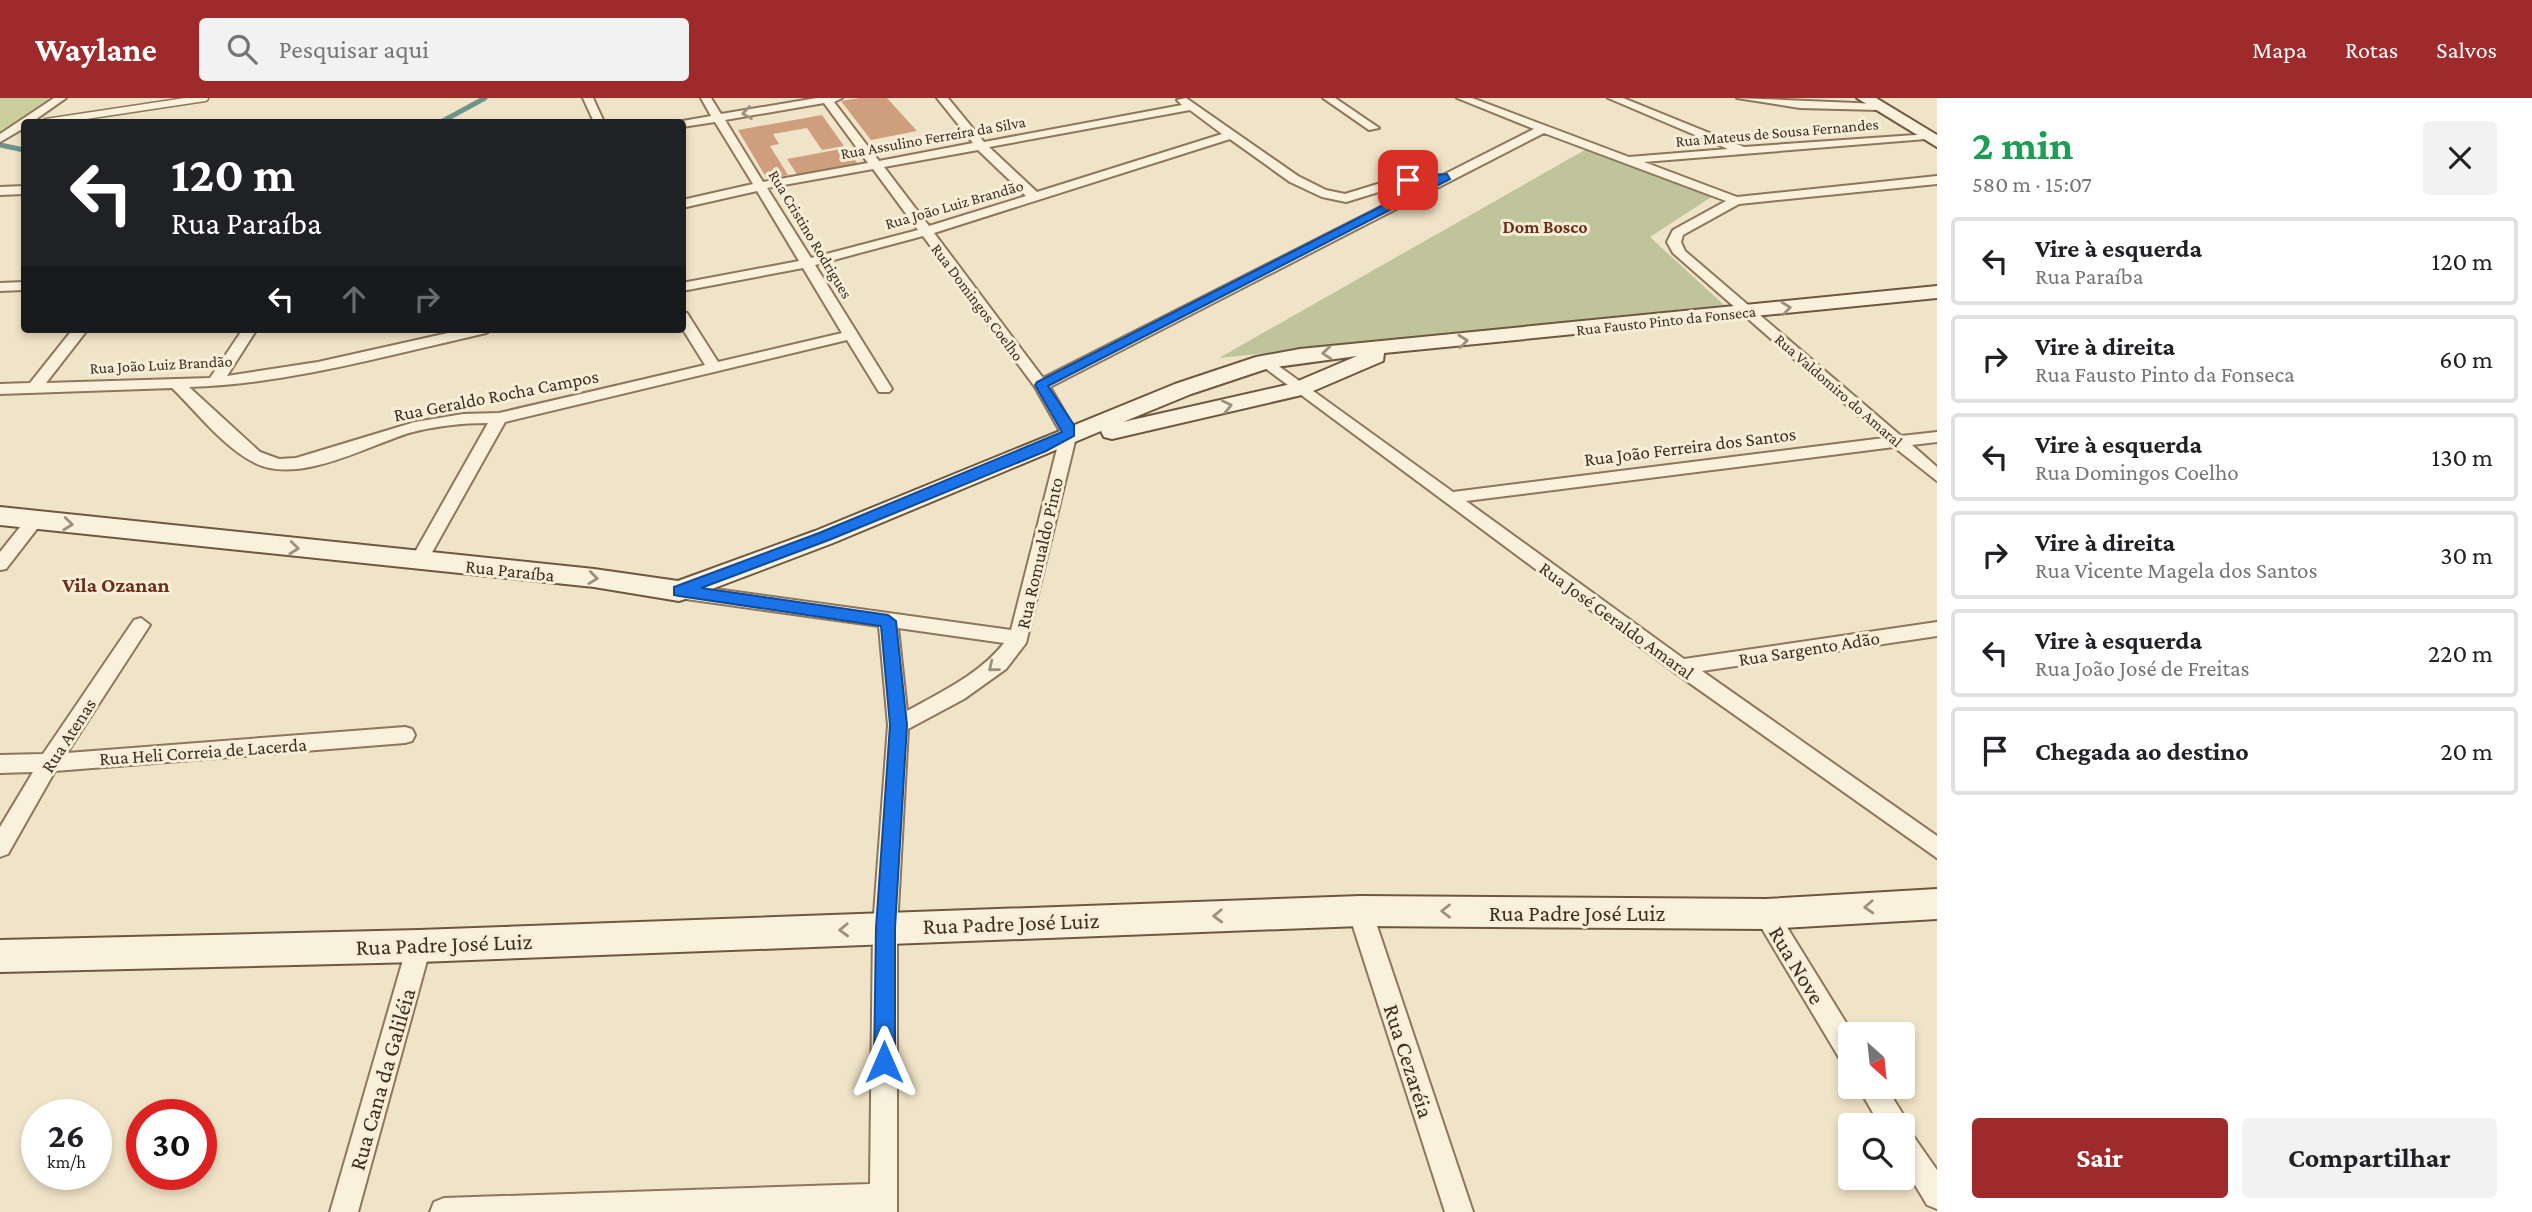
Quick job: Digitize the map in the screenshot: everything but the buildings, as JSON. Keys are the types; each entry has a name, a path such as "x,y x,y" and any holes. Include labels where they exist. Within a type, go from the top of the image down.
{"street":[{"path":"30,119 61,98"},
{"path":"588,98 598,119"},
{"name":"Rua Cristino Rodrigues","path":"706,98 884,389"},
{"path":"942,98 982,147 1036,198"},
{"path":"1179,98 1294,179 1337,198 1354,197 1401,181 1447,177"},
{"path":"1328,98 1373,128"},
{"path":"1462,98 1736,201 1937,180"},
{"path":"1613,98 1742,151"},
{"path":"1742,98 1800,105 1875,101 1933,136"},
{"path":"686,123 831,99"},
{"name":"Rua Domingos Coelho","path":"831,99 924,232 1041,385 1068,425 1059,442"},
{"name":"Rua Assulino Ferreira da Silva","path":"686,203 761,186 1191,107"},
{"path":"1,138 21,125"},
{"path":"1041,385 1545,128"},
{"name":"Rua João Luiz Brandão","path":"686,286 809,263 924,232 1230,135"},
{"name":"Rua Mateus de Sousa Fernandes","path":"1631,160 1933,136"},
{"path":"0,191 21,190"},
{"name":"Rua Valdomiro do Amaral","path":"1736,201 1678,233 1674,242 1680,253 1937,475"},
{"path":"0,287 21,286"},
{"name":"Rua Fausto Pinto da Fonseca","path":"679,591 824,537 1165,397 1264,362 1300,355 1937,292"},
{"path":"686,322 715,369"},
{"path":"35,387 79,333"},
{"path":"215,382 247,333"},
{"name":"Rua João Luiz Brandão","path":"0,390 215,382 318,366 454,333"},
{"name":"Rua Geraldo Rocha Campos","path":"176,383 250,452 265,461 288,464 435,423 475,417 499,418 851,335"},
{"name":"Rua Fausto Pinto da Fonseca","path":"1059,442 1298,389 1395,347"},
{"name":"Rua José Geraldo Amaral","path":"1264,362 1681,667 1937,848"},
{"path":"1165,397 1184,415"},
{"path":"419,561 499,418"},
{"name":"Rua João Ferreira dos Santos","path":"1449,498 1937,437"},
{"name":"Rua Romualdo Pinto","path":"898,725 957,693 999,664 1019,638 1059,442"},
{"name":"Rua Paraíba","path":"0,516 594,578 1019,638"},
{"path":"0,564 34,521"},
{"path":"444,1212 883,1204 885,928 898,725 888,621"},
{"name":"Rua Atenas","path":"0,847 49,763 141,625"},
{"name":"Rua Sargento Adão","path":"1681,667 1937,629"},
{"name":"Rua Heli Correia de Lacerda","path":"0,764 49,763 405,735"},
{"name":"Rua Padre José Luiz","path":"0,956 419,946 1360,911 1766,914 1937,904"},
{"name":"Rua Cezaréia","path":"1360,911 1459,1212"},
{"name":"Rua Nove","path":"1766,914 1838,1032"},
{"name":"Rua Cana da Galiléia","path":"344,1212 419,946"},
{"path":"1915,1159 1937,1195"}],"lane":[{"path":"67,119 205,98"}],"green space":[{"path":"0,98 50,98 0,131"},
{"path":"1590,147 1713,196 1650,237 1724,305 1219,358"}],"waterway":[{"path":"446,119 485,98"},
{"path":"0,145 21,149"}],"district":[{"name":"Dom Bosco","path":"1545,227"},
{"name":"Vila Ozanan","path":"116,585"}],"route":[{"path":"884,1062 885,928 898,725 888,621 679,591 824,537 1041,448 1069,433 1068,425 1041,385 1447,177 1408,180"}]}
